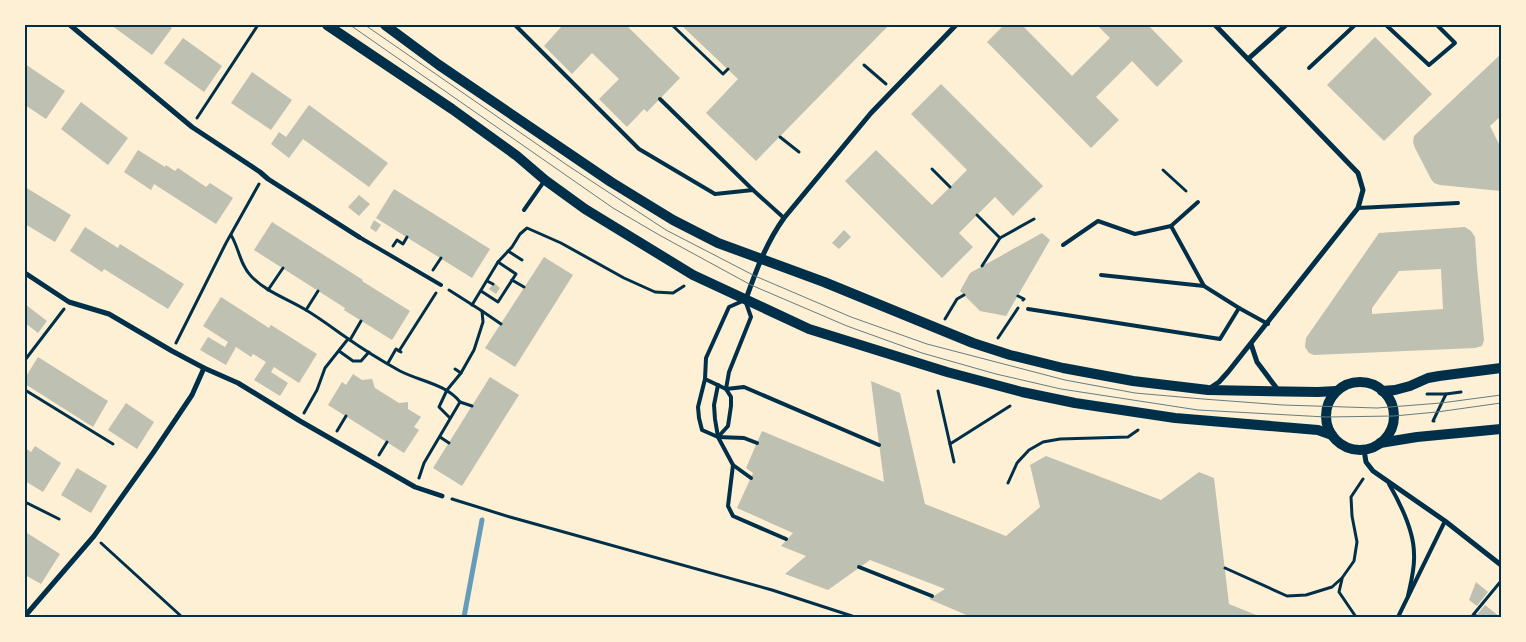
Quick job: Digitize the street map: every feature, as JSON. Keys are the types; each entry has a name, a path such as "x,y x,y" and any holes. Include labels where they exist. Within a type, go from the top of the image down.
{"main road":[{"path":"328,25 452,109 517,156 544,180 585,208 693,275 809,329 947,372 1022,392 1075,403 1175,418 1318,430 1332,435"},
{"path":"384,25 611,182 673,220 718,243 824,282 973,344 1063,368 1133,381 1208,390 1336,391"},
{"path":"1382,390 1395,390 1428,378 1501,368"},
{"path":"1359,382 1372,384 1382,390 1389,398 1394,416 1390,431 1380,443 1364,450 1352,449 1340,444 1332,435 1327,426 1326,416 1330,398 1336,391 1347,384 1359,382"},
{"path":"1380,443 1417,437 1501,429"}],"street":[{"path":"70,25 192,126 265,175 268,179 359,237"},
{"path":"746,300 762,258 784,218 872,113 956,25"},
{"path":"1208,390 1224,377 1268,324 1358,208 1363,190 1358,172 1215,25"},
{"path":"1248,60 1286,25"},
{"path":"26,276 69,302 109,314 172,351 238,383 416,488 442,496"},
{"path":"1251,344 1257,362 1279,391"},
{"path":"25,616 94,536 192,395 204,368"},
{"path":"1364,450 1366,462 1373,471 1445,521 1501,565"}],"lane":[{"path":"515,25 638,149 715,194 753,190"},
{"path":"1309,68 1355,25"},
{"path":"1386,25 1429,65 1455,43 1437,25"},
{"path":"660,100 784,218"},
{"path":"524,210 544,180"},
{"path":"1063,245 1098,221 1134,234 1171,226 1198,202"},
{"path":"1358,208 1458,203"},
{"path":"1171,226 1204,286"},
{"path":"359,237 441,285"},
{"path":"1101,275 1204,286 1268,324"},
{"path":"726,389 729,372 751,317 746,300 729,307 706,358 705,379 698,407 702,430 718,437 744,438 757,443"},
{"path":"1028,309 1220,340 1240,308"},
{"path":"705,379 726,389 731,397 728,426 718,437"},
{"path":"718,385 714,405 714,419 718,437 733,465 751,478"},
{"path":"726,389 744,387 879,445"},
{"path":"733,465 728,506 733,516 786,540"},
{"path":"1388,482 1398,499 1410,530 1414,552 1413,574 1408,596"},
{"path":"1398,617 1445,521"},
{"path":"859,568 932,596"}],"path":[{"path":"192,126 258,25"},
{"path":"672,25 722,74 728,69"},
{"path":"864,65 893,90"},
{"path":"780,136 798,152"},
{"path":"932,169 950,187"},
{"path":"1163,170 1186,191"},
{"path":"172,351 231,235 265,175"},
{"path":"977,215 1000,238"},
{"path":"982,266 1000,238 1034,219"},
{"path":"472,305 498,262 527,228 561,243 624,278 655,292 673,293 684,286"},
{"path":"231,235 242,264 250,276 268,290 306,310 400,371 447,390 456,396 460,402 472,406"},
{"path":"403,244 407,237"},
{"path":"508,251 522,260"},
{"path":"437,264 441,258"},
{"path":"481,291 498,302 516,274 498,262"},
{"path":"268,290 282,268"},
{"path":"512,280 524,287"},
{"path":"487,281 493,284"},
{"path":"388,363 396,349 400,351 441,285 501,324"},
{"path":"306,310 318,291"},
{"path":"944,321 957,299 964,295"},
{"path":"998,339 1024,299 1018,296"},
{"path":"25,360 69,302"},
{"path":"450,418 440,407 447,390 461,373 477,342 483,322 482,311"},
{"path":"300,420 317,390 325,368 361,321"},
{"path":"339,351 353,361 361,361 369,352"},
{"path":"455,369 461,373"},
{"path":"1410,386 1413,395 1461,392"},
{"path":"25,390 112,444"},
{"path":"938,391 954,462"},
{"path":"1440,420 1433,421 1446,394"},
{"path":"424,463 460,402"},
{"path":"950,444 1010,406"},
{"path":"332,439 346,416"},
{"path":"1008,483 1017,462 1029,450 1043,442 1060,438 1128,437 1138,430"},
{"path":"440,437 449,443"},
{"path":"1225,568 1287,596 1306,595 1332,587 1342,578 1354,561 1357,542 1352,516 1352,497 1363,479"},
{"path":"442,496 510,517 772,590 855,617"},
{"path":"25,502 59,519"},
{"path":"94,536 147,587 182,617"},
{"path":"1342,578 1339,592 1356,617"},
{"path":"1476,616 1473,615 1501,581"}],"building":[{"path":"111,25 167,25 172,28 152,55"},
{"path":"561,25 626,25 680,78 647,112 644,109 627,127 599,99 619,79 592,53 572,74 544,46"},
{"path":"681,25 889,25 756,161 706,113 738,79"},
{"path":"1004,25 1022,25 1072,76 1110,38 1097,25 1148,25 1183,61 1157,87 1132,61 1096,97 1119,120 1091,148 987,42"},
{"path":"1375,37 1432,94 1384,141 1327,85"},
{"path":"183,38 222,66 204,92 164,63"},
{"path":"1501,54 1501,116 1490,126 1501,148 1501,191 1434,183 1415,148 1414,136"},
{"path":"25,64 65,91 46,119 25,105"},
{"path":"252,72 292,100 271,130 231,103"},
{"path":"941,84 1043,186 1013,216 995,197 959,233 973,247 942,278 845,181 876,150 932,205 967,170 911,114"},
{"path":"81,102 128,138 108,165 61,129"},
{"path":"309,105 388,163 369,187 303,139 289,158 271,144 279,132 286,137"},
{"path":"138,150 165,167 166,165 175,171 178,168 206,187 210,183 233,198 216,224 154,184 151,190 124,172"},
{"path":"25,187 71,215 55,242 25,224"},
{"path":"394,189 490,249 472,278 376,218"},
{"path":"359,195 370,204 359,216 348,207"},
{"path":"374,220 381,225 376,232 370,228"},
{"path":"272,222 410,311 392,340 254,250"},
{"path":"85,227 118,248 120,244 184,284 168,309 104,269 102,272 70,251"},
{"path":"1465,227 1471,231 1475,237 1484,340 1482,346 1475,348 1314,355 1309,353 1305,347 1306,338 1379,233","holes":["1441,269 1443,309 1372,314 1372,308 1399,271"]},
{"path":"844,230 851,237 839,249 832,243"},
{"path":"1042,233 1050,240 1006,316 980,311 960,291 970,273"},
{"path":"544,257 573,275 515,367 485,348"},
{"path":"494,283 500,288 496,294 489,289"},
{"path":"221,297 269,328 271,325 317,354 299,383 274,367 271,372 288,383 280,396 254,380 266,362 253,354 251,357 236,347 226,365 200,350 208,337 225,347 228,342 203,326"},
{"path":"25,304 47,321 38,333 25,323"},
{"path":"38,357 108,401 93,427 25,384 25,378"},
{"path":"353,374 362,380 372,379 375,388 399,403 408,402 408,409 421,417 414,427 419,430 404,453 328,405 342,382 346,385"},
{"path":"490,377 519,395 462,486 433,468"},
{"path":"871,381 900,393 925,504 1006,536 1040,507 1030,465 1046,456 1161,500 1199,472 1214,478 1229,604 1261,617 1145,617 1145,615 1143,617 971,617 929,599 945,589 870,560 828,590 785,574 806,556 781,546 793,533 737,508 753,473 746,468 762,431 884,482"},
{"path":"126,403 154,422 137,449 108,430"},
{"path":"35,446 61,463 43,492 25,481 25,448 31,452"},
{"path":"77,468 107,486 91,513 61,495"},
{"path":"27,533 60,554 41,584 25,575 25,537"},
{"path":"1476,582 1488,592 1477,606 1469,600"},
{"path":"1485,605 1500,617 1475,617"}],"waterway":[{"path":"464,617 482,520"}],"tram line":[{"path":"350,25 613,208 661,236 751,285 847,326 922,353 996,374 1061,389 1198,410 1326,417 1394,416 1501,403"},
{"path":"365,25 567,165 666,230 755,276 851,317 927,344 1065,380 1135,393 1283,405 1377,408 1441,403 1501,395"}]}
